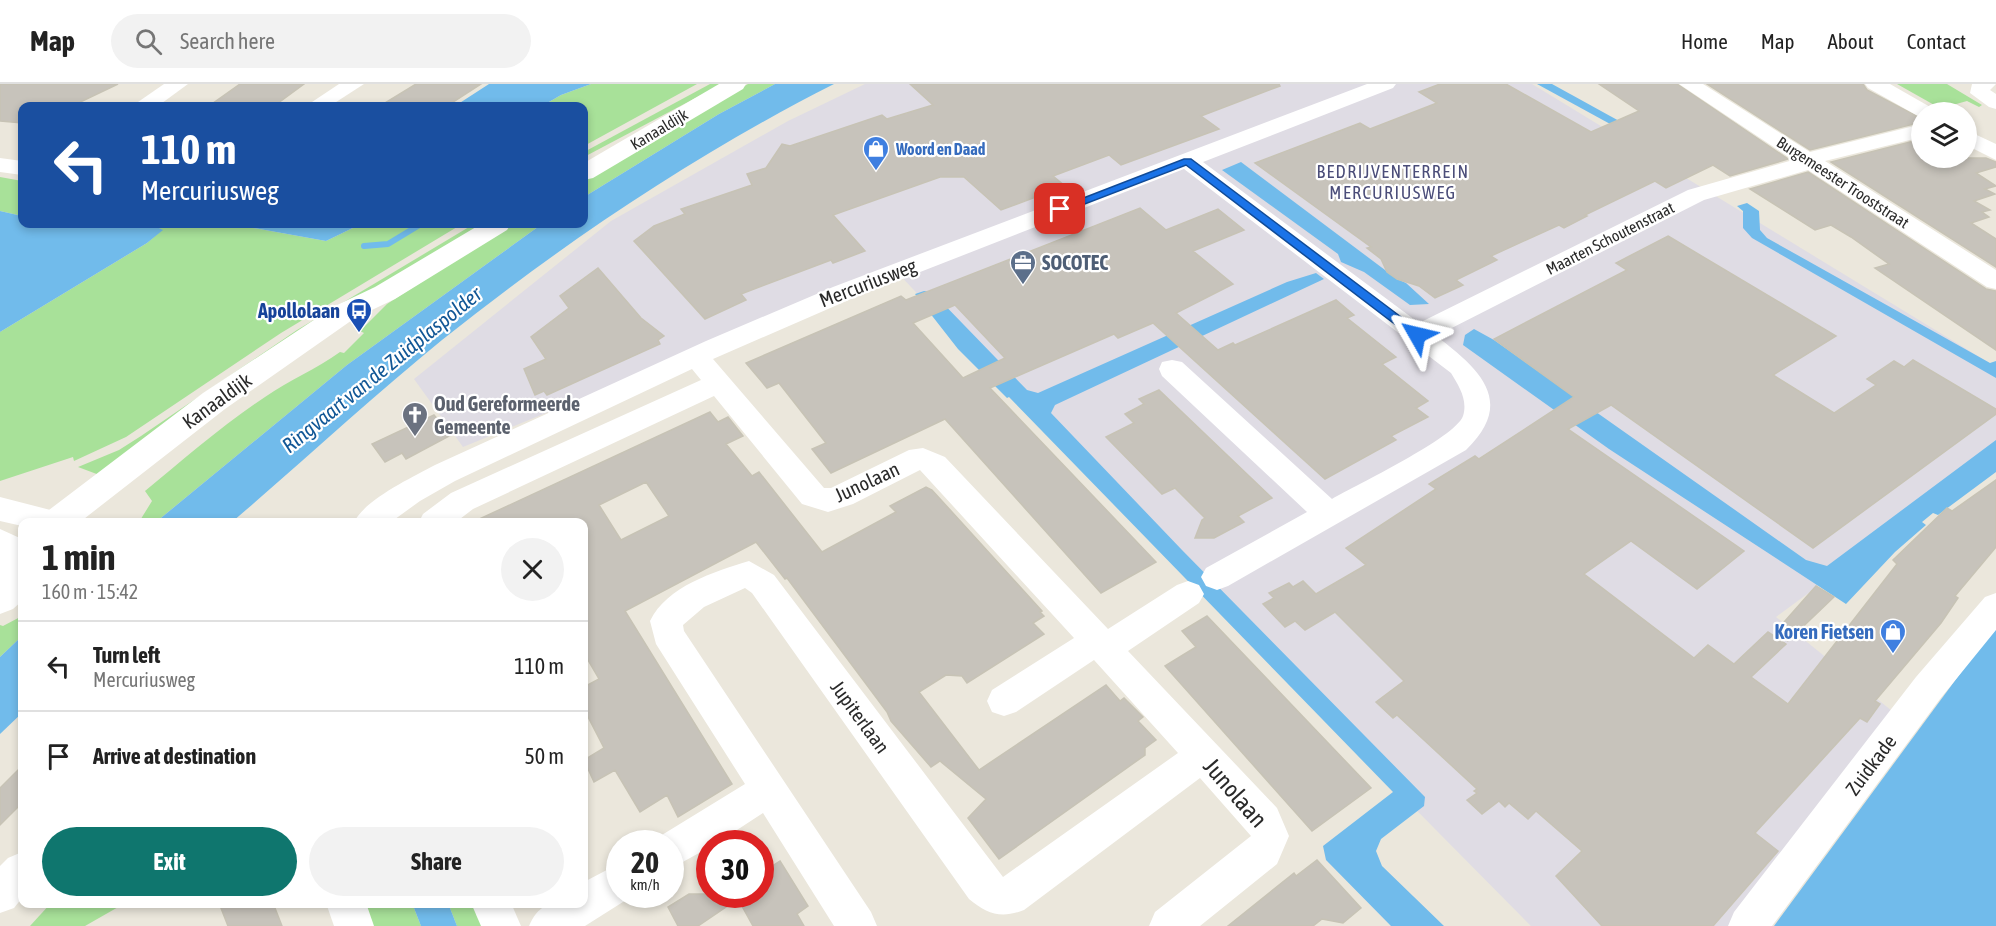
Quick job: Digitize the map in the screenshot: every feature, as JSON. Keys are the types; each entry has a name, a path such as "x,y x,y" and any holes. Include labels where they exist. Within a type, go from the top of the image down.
{"main road":[{"name":"Kanaaldijk","path":"588,171 735,84"},
{"name":"Kanaaldijk","path":"61,518 214,401 345,312 385,293 491,228"},
{"name":"Kanaaldijk","path":"101,518 385,293"},
{"path":"0,599 15,558"}],"street":[{"path":"152,102 178,84"},
{"path":"323,102 354,84"},
{"name":"Mercuriusweg","path":"375,518 409,493 445,473 696,356 842,293 1386,84"},
{"name":"Burgemeester Trooststraat","path":"1689,84 1996,281"},
{"path":"1875,84 1911,104"},
{"path":"1987,84 1980,87 1980,93 1996,104"},
{"name":"Maarten Schoutenstraat","path":"1417,335 1696,195 1911,133"},
{"path":"1977,142 1996,153"},
{"path":"1187,161 1460,368 1471,382 1479,398 1475,423 1456,443 1217,577"},
{"path":"0,165 18,167"},
{"name":"Junolaan","path":"696,356 813,496 828,501 842,496 909,461 923,459 934,465 1264,821 1270,836 1264,851 1169,926"},
{"path":"1172,369 1329,514"},
{"path":"439,518 462,501 719,383"},
{"path":"0,509 39,518"},
{"name":"Jupiterlaan","path":"857,926 668,634 666,621 676,608 732,579 749,574 763,584 983,885 996,896 1010,896 1203,755"},
{"path":"1004,701 1188,594"},
{"name":"Zuidkade","path":"1748,926 1928,688 1996,606"},
{"path":"684,842 770,789"},
{"path":"0,894 18,875"},
{"path":"588,902 606,891"},
{"path":"347,908 354,926"},
{"path":"493,908 501,926"},
{"path":"549,926 578,908"}],"shaded area":[{"path":"865,84 1532,84 1996,367 1996,455 1776,617 1913,728 1761,926 1531,926 1163,554 895,270 463,447 414,379 611,221 788,121"}],"green space":[{"path":"591,84 697,84 588,144 588,102 549,102"},
{"path":"710,84 722,84 588,155 588,150"},
{"path":"748,84 775,84 719,114 588,195 588,177"},
{"path":"1897,84 1947,84 1977,102 1967,101 1929,102"},
{"path":"0,177 18,180 18,215 0,211"},
{"path":"158,228 253,228 326,241 353,228 455,228 281,333 126,437 74,461 73,457 0,481 0,332 147,243 162,230"},
{"path":"467,228 477,228 348,305 102,476 78,467 119,450 297,330"},
{"path":"504,228 536,228 347,365 161,518 141,518 152,501 145,491 204,442 274,391 340,352 344,353 364,333 360,331 387,304"},
{"path":"18,618 18,640 0,657 0,625 3,626"},
{"path":"46,908 116,908 85,926 30,926"},
{"path":"367,908 414,908 421,926 371,926"},
{"path":"450,908 479,908 486,926 457,926"}],"water":[{"path":"489,84 591,84 549,102 461,102"},
{"name":"Ringvaart van de Zuidplaspolder","path":"775,84 834,84 782,111 681,170 535,269 415,362 237,518 161,518 347,365 536,228 588,228 588,195 719,114"},
{"path":"1537,84 1552,84 1670,149 1654,148"},
{"path":"1241,162 1397,279 1406,283 1429,304 1410,305 1364,272 1341,262 1338,254 1222,170"},
{"path":"1747,203 1759,211 1760,230 1767,238 1990,363 1996,361 1996,378 1752,238 1743,228 1743,211 1737,206"},
{"path":"0,211 18,215 18,228 159,228 163,230 147,243 0,332"},
{"path":"253,228 353,228 326,241"},
{"path":"1316,273 1324,279 1055,405 1051,413 1425,797 1424,806 1381,839 1376,851 1382,866 1444,926 1391,926 1326,860 1323,846 1393,792 1009,397 1007,398 958,349 915,294 924,291 932,292 1027,390 1038,393 1287,282"},
{"path":"1474,329 1494,340 1806,560 1827,566 1996,440 1996,472 1938,515 1933,513 1922,522 1926,525 1895,552 1846,604 1609,449 1463,345 1465,335"},
{"path":"1996,625 1996,926 1774,926 1993,629"},
{"path":"18,640 18,717 0,734 0,657"},
{"path":"414,908 450,908 457,926 421,926"}],"building":[{"path":"0,84 118,84 80,102 18,102 18,123 0,121"},
{"path":"240,84 304,84 279,102 215,102"},
{"path":"416,84 481,84 453,102 387,102"},
{"path":"910,84 1279,84 1280,86 1201,116 1219,129 1121,165 1109,155 1053,176 1065,186 1001,210 964,177 940,177 833,215 865,251 833,263 831,260 741,294 746,300 705,319 634,241 654,226 685,214 681,209 752,185 747,174 766,168 782,144 790,146 882,115 887,119 933,105"},
{"path":"1440,84 1506,84 1591,132 1639,111 1599,84 1677,84 1788,159 1730,176 1713,165 1666,188 1655,181 1585,215 1587,216 1564,228 1559,225 1491,256 1497,260 1456,280 1463,285 1435,298 1419,286 1397,279 1387,272 1381,259 1367,248 1371,247 1255,163 1360,123 1370,129 1437,103 1419,92"},
{"path":"1707,84 1863,84 1867,90 1911,113 1911,125 1810,150"},
{"path":"1911,142 1911,168 1977,168 1977,158 1986,158 1996,162 1996,167 1976,173 1996,186 1985,189 1995,194 1974,201 1990,210 1982,212 1989,217 1971,223 1996,239 1996,267 1831,162"},
{"path":"1808,172 1986,289 1996,291 1996,350 1875,268 1889,264 1851,237 1831,225 1815,230 1750,189"},
{"path":"1140,208 1166,230 1218,209 1244,230 1193,251 1233,284 1176,313 1218,350 1233,343 1235,345 1336,300 1354,315 1347,318 1396,357 1382,364 1428,401 1416,408 1428,417 1391,436 1396,440 1325,479 1153,323 1118,338 1114,334 990,388 1156,562 1101,593 945,419 831,473 812,449 826,443 779,383 767,388 746,363 901,296 906,300","holes":["955,305 1005,358 963,378 913,323"]},
{"path":"1668,236 1836,336 1773,375 1834,413 1876,385 1867,379 1894,361 1904,367 1913,360 1996,409 1996,414 1813,548 1611,405 1568,429 1744,551 1697,589 1631,541 1584,574 1694,658 1708,645 1734,664 1768,632 1786,644 1751,677 1788,704 1897,564 1893,560 1947,508 1952,511 1996,480 1996,547 1955,596 1958,598 1941,623 1875,701 1880,704 1867,722 1860,718 1755,833 1778,851 1713,926 1602,926 1556,876 1582,851 1536,811 1528,819 1509,803 1505,807 1499,801 1482,814 1467,800 1477,793 1474,791 1477,789 1397,715 1393,718 1376,702 1404,681 1335,612 1305,630 1295,621 1285,627 1263,604 1274,598 1269,593 1289,583 1293,587 1303,581 1316,594 1366,565 1346,548 1436,489 1429,484 1475,456 1479,459 1574,397 1494,339 1627,270 1616,263"},
{"path":"598,268 641,318 664,336 658,340 660,344 547,395 544,391 535,395 524,369 546,359 531,337 569,308 560,296"},
{"path":"1159,390 1272,498 1238,516 1244,522 1214,538 1195,538 1205,518 1175,488 1162,494 1106,437 1134,423 1125,414 1144,404 1139,399"},
{"path":"710,412 718,422 728,417 743,436 726,444 752,476 759,472 822,552 896,512 890,506 926,487 932,490 1042,611 1040,612 1044,616 1033,623 1044,634 967,683 962,676 946,675 919,692 979,770 1106,685 1120,701 1124,698 1143,717 1138,721 1156,740 1145,748 1145,755 999,859 968,818 986,799 940,761 931,767 891,721 887,712 787,578 785,579 756,542 625,611 732,784 678,817 667,795 640,812 615,770 594,782 588,769 588,758 604,748 588,717 588,685 599,679 588,660 588,518 482,518","holes":["646,482 669,516 621,540 599,505"]},
{"name":"Oud Gereformeerde Gemeente","path":"434,415 451,435 406,459 402,453 385,462 372,444"},
{"path":"1816,586 1834,597 1788,641 1777,630"},
{"path":"1207,616 1371,788 1312,831 1165,666 1196,647 1182,631"},
{"path":"18,770 18,807 0,825 0,788"},
{"path":"1317,860 1361,908 1343,923 1322,919 1313,926 1228,926 1294,873 1296,876"},
{"path":"780,861 808,906 797,914 804,926 753,926 743,908 774,908 774,865"},
{"path":"696,894 696,908 725,908 698,926 678,926 669,908 684,908 684,897"},
{"path":"221,908 275,908 282,926 228,926"}],"waterway":[{"path":"364,246 388,244 414,228"}],"place":[{"name":"Woord en Daad","path":"876,172"},
{"name":"SOCOTEC","path":"1023,286"},
{"name":"Apollolaan","path":"359,334"},
{"name":"Oud Gereformeerde Gemeente","path":"415,438"},
{"name":"Koren Fietsen","path":"1893,655"}],"district":[{"name":"BEDRIJVENTERREIN MERCURIUSWEG","path":"1393,182"}],"route":[{"path":"1060,209 1187,161 1417,335"}]}
